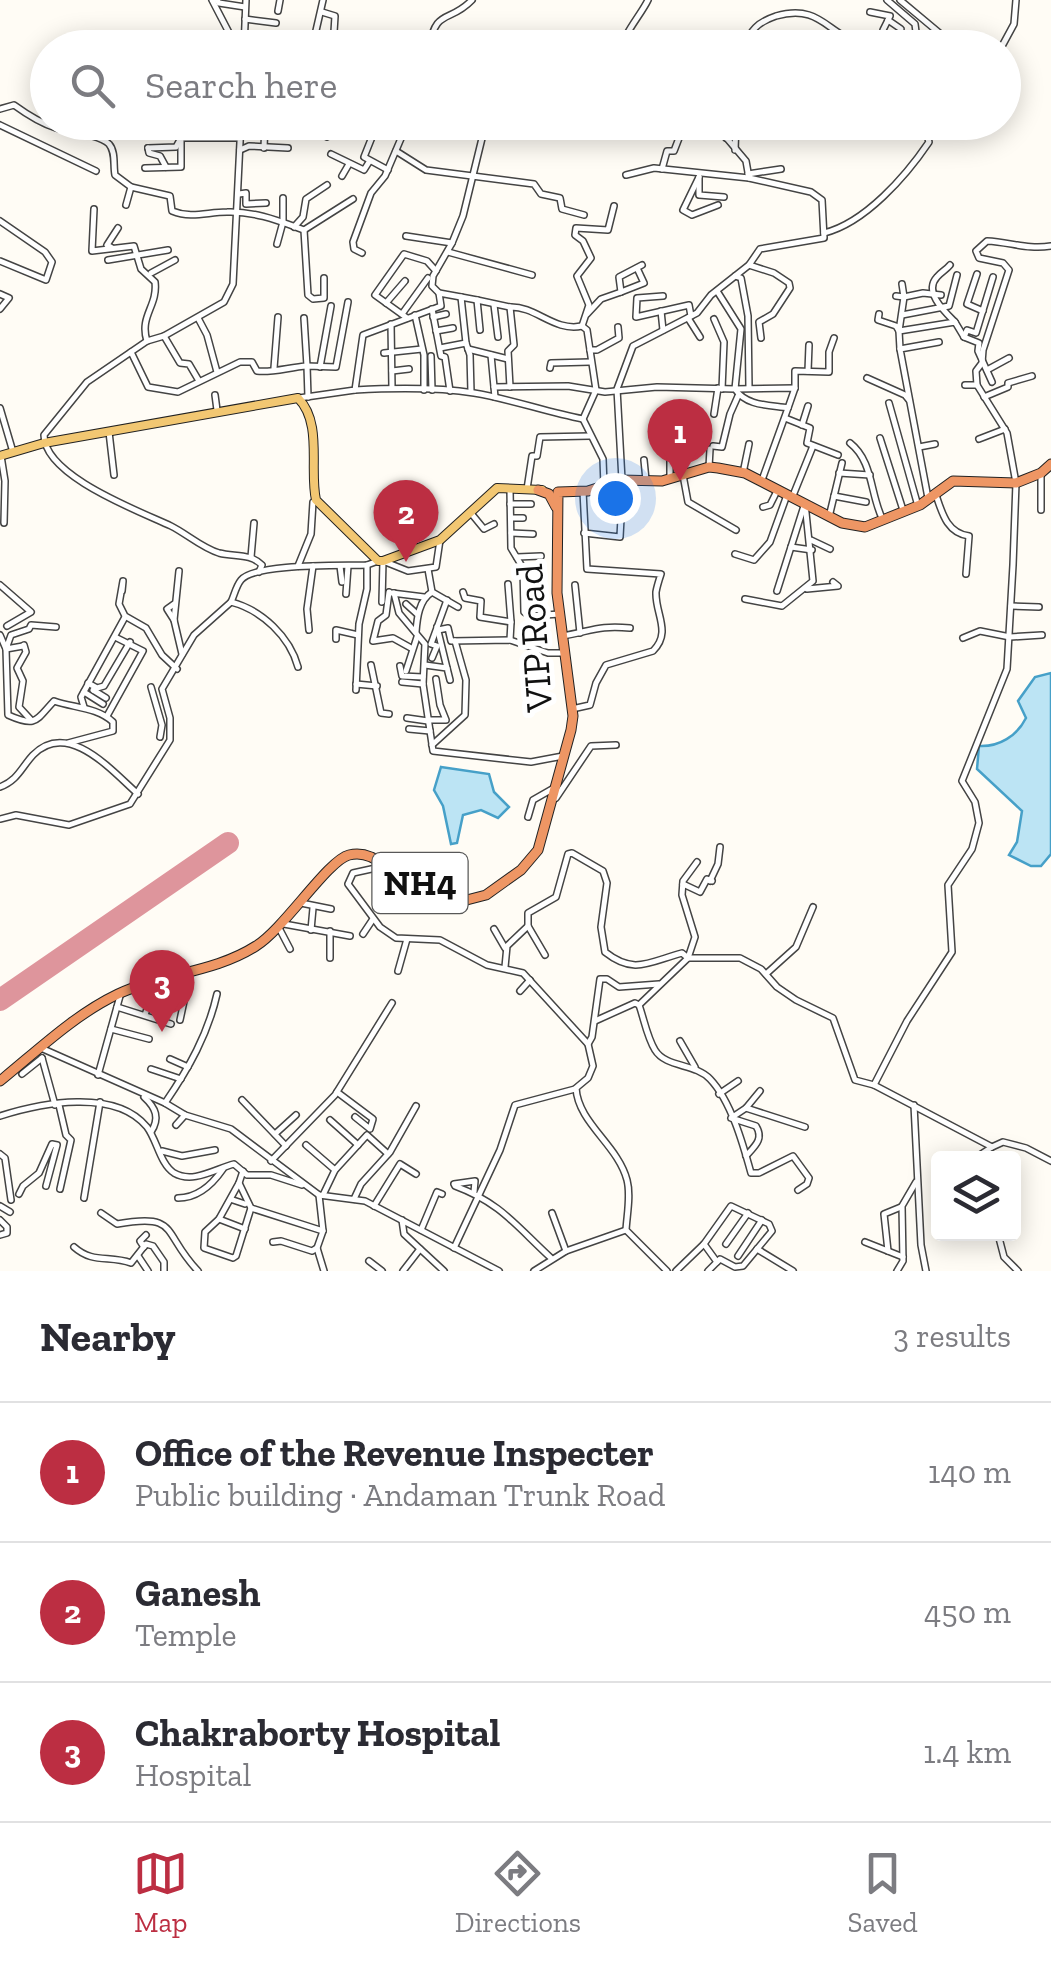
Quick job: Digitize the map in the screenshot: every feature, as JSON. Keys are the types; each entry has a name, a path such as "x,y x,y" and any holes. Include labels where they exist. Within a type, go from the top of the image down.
{"highway":[{"path":"558,510 566,496 581,491 622,480 670,480 709,467 762,480 830,517 865,527 918,506 953,481 1016,483 1041,473 1051,464"},
{"path":"533,489 549,494 558,510"},
{"path":"558,492 581,491"},
{"name":"VIP Road","path":"0,1082 120,993 232,960 282,926 345,855 362,854 445,898 468,902 496,889 531,860 538,850 556,787 564,775 572,709 560,614 558,492"}],"main road":[{"path":"1,456 44,443 303,398 312,436 316,500 380,561 440,540 490,492 510,487 558,492"}],"street":[{"path":"214,0 246,4 243,30"},
{"path":"214,0 230,30"},
{"path":"278,11 280,0"},
{"path":"317,30 323,0"},
{"path":"433,30 440,18 462,11 472,0"},
{"path":"631,30 648,0"},
{"path":"887,0 915,24 916,30"},
{"path":"900,0 936,30"},
{"path":"909,7 914,0"},
{"path":"1011,30 1016,0"},
{"path":"752,30 758,24 796,11 838,30"},
{"path":"322,12 335,16 334,30"},
{"path":"870,12 890,16 883,30"},
{"path":"245,19 276,23"},
{"path":"888,20 901,30"},
{"path":"0,109 14,104 30,113"},
{"path":"0,125 30,139"},
{"path":"31,140 96,171"},
{"path":"102,140 114,153 115,175 130,187 170,196"},
{"path":"166,167 160,156 149,153 148,148 176,147 180,140"},
{"path":"145,168 182,167 181,140"},
{"path":"240,140 234,284 224,302 164,336 146,341 87,382 44,435 44,443 54,460 119,502 218,552 253,558"},
{"path":"264,140 264,148"},
{"path":"371,140 364,157 388,170"},
{"path":"362,253 354,249 354,242 371,193 388,170 400,140"},
{"path":"482,140 463,216 432,286 439,292 494,305 525,306 557,325 582,326 587,330 596,390 583,419 604,459 604,486"},
{"path":"662,169 663,156 666,151 674,151 678,140"},
{"path":"726,140 746,161 749,176"},
{"path":"734,150 735,140"},
{"path":"824,233 835,230 887,192 928,140"},
{"path":"240,150 249,146 288,148"},
{"path":"396,151 426,170 534,184 540,194 560,198 562,208 584,215"},
{"path":"331,154 364,170 369,162"},
{"path":"342,176 349,164"},
{"path":"626,175 654,168 700,176 749,176 781,169"},
{"path":"700,176 698,194 724,198"},
{"path":"700,176 683,210 692,215 718,205"},
{"path":"622,480 617,389 633,346 689,318 749,265 760,249 824,238 822,200 811,192 749,176"},
{"path":"126,206 130,187"},
{"path":"170,196 176,190"},
{"path":"294,227 302,217 306,199 319,191"},
{"path":"238,194 246,194 246,204 266,204"},
{"path":"170,196 172,212 186,216 238,213 268,216 294,227 308,228 324,222 353,199"},
{"path":"277,244 283,198"},
{"path":"582,326 589,305 577,276 591,258 583,241 575,235 576,228 608,230 614,206"},
{"path":"94,208 92,250 134,246 141,269 151,276"},
{"path":"0,221 45,252 52,262 46,280 0,261"},
{"path":"114,249 107,245 118,228"},
{"path":"308,228 316,233"},
{"path":"308,228 308,295 313,299 324,298 324,278"},
{"path":"406,236 452,242"},
{"path":"874,1085 908,1020 952,952 948,885 972,849 979,823 975,802 962,781 1007,669 1016,483 1005,429 977,385 976,371 982,363 1010,270 1003,263 979,258 976,251 987,240 1019,243 1034,249 1051,246"},
{"path":"108,260 168,250"},
{"path":"448,252 532,275"},
{"path":"436,271 427,261 404,254 376,295 404,316 442,304 439,292"},
{"path":"146,341 142,326 156,292 151,272 175,260"},
{"path":"749,265 774,273 790,288 773,314 759,322 761,338"},
{"path":"950,265 935,278 940,307 964,337 979,343 982,363 992,382"},
{"path":"585,316 601,300 644,283 639,267 619,277 621,292"},
{"path":"964,313 977,274"},
{"path":"902,314 949,306 958,275"},
{"path":"735,276 740,278 748,316 749,389"},
{"path":"964,337 968,330 976,333 993,277"},
{"path":"355,390 363,334 404,316 428,278"},
{"path":"386,303 405,280"},
{"path":"902,284 900,349 918,447 932,495 944,517 956,534 969,536 966,574"},
{"path":"634,287 640,307 636,317 689,305 689,318 700,337"},
{"path":"709,467 711,447 722,447 737,392 741,329 716,291"},
{"path":"0,294 9,298 0,309"},
{"path":"900,296 938,295"},
{"path":"637,298 662,296"},
{"path":"461,297 471,392"},
{"path":"477,300 480,330"},
{"path":"336,376 348,302"},
{"path":"967,304 983,311"},
{"path":"494,305 498,337"},
{"path":"320,367 331,306"},
{"path":"510,307 514,344 508,351 510,387"},
{"path":"432,309 450,391"},
{"path":"661,312 663,330"},
{"path":"433,317 446,314"},
{"path":"879,314 878,320 900,331"},
{"path":"415,315 428,390"},
{"path":"274,368 278,317"},
{"path":"198,318 217,372"},
{"path":"304,318 303,398 392,388 471,392 541,412 583,419"},
{"path":"714,320 724,342 714,414"},
{"path":"900,331 955,322"},
{"path":"391,324 388,352 392,388"},
{"path":"590,350 619,338 618,326"},
{"path":"436,331 453,328"},
{"path":"164,336 180,363 189,364 199,382"},
{"path":"762,480 795,388 795,371 829,372 834,338"},
{"path":"900,349 940,342"},
{"path":"808,372 809,345"},
{"path":"440,348 467,346 508,358"},
{"path":"388,352 422,349"},
{"path":"131,352 148,387 178,392 240,362 252,362 257,371 336,367"},
{"path":"490,354 495,397"},
{"path":"428,390 430,356"},
{"path":"987,370 1009,358"},
{"path":"550,368 550,364 590,362"},
{"path":"392,372 410,369"},
{"path":"984,397 1008,387 1008,383 1032,376"},
{"path":"866,378 905,395 911,403"},
{"path":"964,385 977,385"},
{"path":"494,387 720,388 737,392 754,403 788,408"},
{"path":"737,392 795,388"},
{"path":"215,396 217,410"},
{"path":"890,403 918,506"},
{"path":"802,425 808,406"},
{"path":"0,408 13,452"},
{"path":"682,442 689,433 690,415"},
{"path":"785,418 810,428 807,443 840,459 830,517"},
{"path":"979,439 1005,429"},
{"path":"109,432 114,475"},
{"path":"533,489 532,456 537,456 540,437 590,436"},
{"path":"880,438 904,513"},
{"path":"670,480 670,443 701,444"},
{"path":"850,443 856,446 870,475 883,521"},
{"path":"743,473 749,444"},
{"path":"918,447 935,444"},
{"path":"735,554 754,560 770,542 786,494 813,446"},
{"path":"820,459 824,450"},
{"path":"1,456 6,481 4,522"},
{"path":"644,460 646,480"},
{"path":"839,473 870,475"},
{"path":"1041,473 1041,508 1051,505"},
{"path":"683,476 688,502 736,530"},
{"path":"510,487 511,548 523,568 524,612 529,616 560,614"},
{"path":"572,709 590,705 606,665 653,651 662,637 662,613 656,594 661,574 587,569 581,491"},
{"path":"764,507 786,494"},
{"path":"834,496 866,502"},
{"path":"1041,496 1051,496"},
{"path":"298,566 311,534 316,500"},
{"path":"510,504 531,504"},
{"path":"744,599 782,606 814,578 805,504"},
{"path":"776,591 805,504"},
{"path":"470,512 484,529 494,524"},
{"path":"510,518 523,518"},
{"path":"584,533 620,537 621,518"},
{"path":"254,524 250,555 262,565 258,572"},
{"path":"511,532 533,534"},
{"path":"0,820 16,815 69,826 130,804 161,758 170,735 162,690 194,636 230,602 242,578 298,566 367,565 380,561 400,570 436,568 440,540"},
{"path":"811,540 830,549"},
{"path":"791,547 812,550"},
{"path":"517,558 540,556"},
{"path":"380,561 399,613 416,636 437,646 432,658"},
{"path":"367,565 356,687 377,686"},
{"path":"309,630 313,566"},
{"path":"342,582 344,566"},
{"path":"344,566 346,594"},
{"path":"428,569 432,592"},
{"path":"179,571 176,602 167,609 174,620 183,656"},
{"path":"122,591 124,582 119,604 125,616 146,628 162,655 177,668"},
{"path":"804,589 838,586 833,582"},
{"path":"0,584 31,612 7,626"},
{"path":"508,584 510,640"},
{"path":"575,585 580,633"},
{"path":"389,592 424,597"},
{"path":"382,602 389,592"},
{"path":"389,592 386,616 378,621 373,642 393,638 412,648"},
{"path":"423,680 402,676 416,636 417,614 424,597 432,592"},
{"path":"432,592 458,607"},
{"path":"463,592 465,598 482,600 480,617 511,622"},
{"path":"447,600 428,644 423,680 432,751 531,762 565,754"},
{"path":"230,602 254,611 288,642 298,668"},
{"path":"406,604 417,614"},
{"path":"1011,606 1040,608"},
{"path":"84,707 80,697 125,616"},
{"path":"0,787 14,781 48,742 68,743 113,731 113,722 107,716 54,701 40,720 33,722 8,715 6,649 11,635 29,629 32,624 56,626"},
{"path":"562,636 600,625 630,628"},
{"path":"432,745 465,715 466,680 455,641 448,628 437,628"},
{"path":"437,628 450,680"},
{"path":"336,639 336,630 358,634"},
{"path":"964,638 980,631 1010,637 1042,635"},
{"path":"0,635 6,649"},
{"path":"107,716 143,651 114,637"},
{"path":"455,641 510,640 548,653 564,653"},
{"path":"86,687 104,686 130,642"},
{"path":"6,649 25,645 26,652 17,668 23,681 19,707 33,722"},
{"path":"371,666 381,714 390,714"},
{"path":"425,666 448,668"},
{"path":"0,670 6,682"},
{"path":"402,682 437,679 446,720 406,718"},
{"path":"152,686 162,725 160,736 170,735"},
{"path":"86,687 104,701"},
{"path":"409,728 430,731"},
{"path":"68,743 101,760 138,794"},
{"path":"552,805 564,775 591,746 616,745"},
{"path":"528,816 533,800 556,787"},
{"path":"682,884 700,892 707,879 711,881 720,847"},
{"path":"545,954 528,926 528,913 556,897 562,870 572,853 603,871 607,883 601,927 605,952 620,964 638,967 682,953 688,958 740,958 766,974 777,987 833,1018 855,1080 874,1085 992,1147"},
{"path":"639,1005 688,958 694,937 682,884 696,862"},
{"path":"388,865 353,873 348,884 373,919 396,938 440,940 488,966 523,973 588,1044 593,1066 588,1078 576,1088 515,1105 454,1248"},
{"path":"301,903 332,909"},
{"path":"766,974 796,946 813,907"},
{"path":"312,930 313,908"},
{"path":"362,934 373,919"},
{"path":"290,949 282,926 350,936"},
{"path":"506,967 513,937 528,926"},
{"path":"494,929 507,950"},
{"path":"330,931 330,958"},
{"path":"398,970 407,939"},
{"path":"496,957 506,959"},
{"path":"180,1020 190,972"},
{"path":"588,1044 600,979 619,987 659,984"},
{"path":"520,991 530,980"},
{"path":"145,1015 156,982"},
{"path":"98,1075 120,993"},
{"path":"165,1103 212,1021 216,994"},
{"path":"271,1161 335,1095 392,1002"},
{"path":"595,1022 635,1002 656,1052 668,1061 695,1067"},
{"path":"117,1007 171,1024"},
{"path":"111,1029 149,1038"},
{"path":"680,1041 695,1067 712,1080 731,1118 750,1173 759,1173 793,1156 809,1178 798,1190"},
{"path":"41,1053 54,1054 185,1115 231,1129 271,1161 289,1170 305,1187"},
{"path":"22,1074 41,1053"},
{"path":"41,1053 66,1135 71,1140 60,1189"},
{"path":"170,1059 188,1067"},
{"path":"151,1069 181,1079"},
{"path":"719,1094 738,1082"},
{"path":"576,1088 577,1103 610,1144 628,1184 626,1230 667,1271"},
{"path":"336,1089 374,1119 373,1124 370,1129 355,1117"},
{"path":"731,1118 746,1108 760,1090"},
{"path":"138,1092 157,1114 158,1121 151,1132"},
{"path":"0,1116 84,1100 100,1102 142,1121 162,1151 163,1160 175,1173 196,1178 234,1164 247,1176 270,1175 321,1195 354,1199 499,1271"},
{"path":"242,1100 286,1146"},
{"path":"84,1198 100,1102"},
{"path":"914,1105 926,1271"},
{"path":"354,1199 361,1184 388,1154 416,1106"},
{"path":"746,1108 805,1126"},
{"path":"176,1126 185,1115"},
{"path":"274,1134 296,1115"},
{"path":"731,1118 756,1126 760,1133 760,1139 746,1156"},
{"path":"330,1120 358,1144"},
{"path":"324,1271 317,1248 323,1232 321,1195 335,1170 367,1135 388,1154"},
{"path":"986,1151 1002,1142 1026,1148 1051,1161"},
{"path":"20,1194 23,1186 40,1173 52,1144 56,1144 46,1186"},
{"path":"306,1145 335,1170"},
{"path":"162,1151 182,1156 216,1150"},
{"path":"0,1154 5,1158 11,1200"},
{"path":"55,1156 66,1156"},
{"path":"374,1206 400,1164 416,1174"},
{"path":"178,1198 188,1198 212,1185 225,1166"},
{"path":"240,1185 246,1205 245,1229 233,1258 204,1248 205,1232 219,1219 240,1185 243,1171"},
{"path":"898,1271 903,1257 902,1206 917,1180"},
{"path":"421,1230 437,1192 442,1194"},
{"path":"477,1193 501,1209 551,1258"},
{"path":"233,1200 323,1232"},
{"path":"0,1206 10,1212"},
{"path":"676,1271 704,1244 731,1206 769,1224 772,1230 743,1266 735,1267 720,1259 708,1271"},
{"path":"888,1252 884,1214 902,1206"},
{"path":"100,1213 117,1224 154,1219 170,1230 187,1264 198,1271"},
{"path":"552,1213 566,1250"},
{"path":"726,1244 748,1214"},
{"path":"219,1219 245,1229"},
{"path":"0,1220 7,1227 7,1233 0,1235"},
{"path":"402,1220 404,1234 444,1271"},
{"path":"738,1256 762,1220"},
{"path":"534,1271 566,1250 626,1230"},
{"path":"144,1247 140,1241 146,1236"},
{"path":"1000,1241 1004,1257 1018,1271"},
{"path":"273,1242 317,1248"},
{"path":"865,1242 903,1257"},
{"path":"74,1247 84,1256 100,1261 118,1258 131,1263 146,1244 160,1254 164,1271"},
{"path":"704,1244 717,1262"},
{"path":"757,1249 793,1271"},
{"path":"403,1271 420,1250"},
{"path":"138,1256 148,1271"},
{"path":"369,1261 375,1270"}],"water":[{"path":"1051,673 1051,854 1041,866 1031,866 1009,855 1017,842 1022,811 977,769 979,746 1000,742 1018,730 1026,718 1018,701 1035,677"},
{"path":"441,767 489,774 494,792 509,807 498,818 481,810 463,815 457,843 451,844 443,806 434,790"}],"runway":[{"path":"0,1000 228,843"}],"place":[{"name":"Office of the Revenue Inspecter","path":"680,481"},
{"name":"Ganesh","path":"406,562"},
{"name":"Chakraborty Hospital","path":"162,1032"}]}
